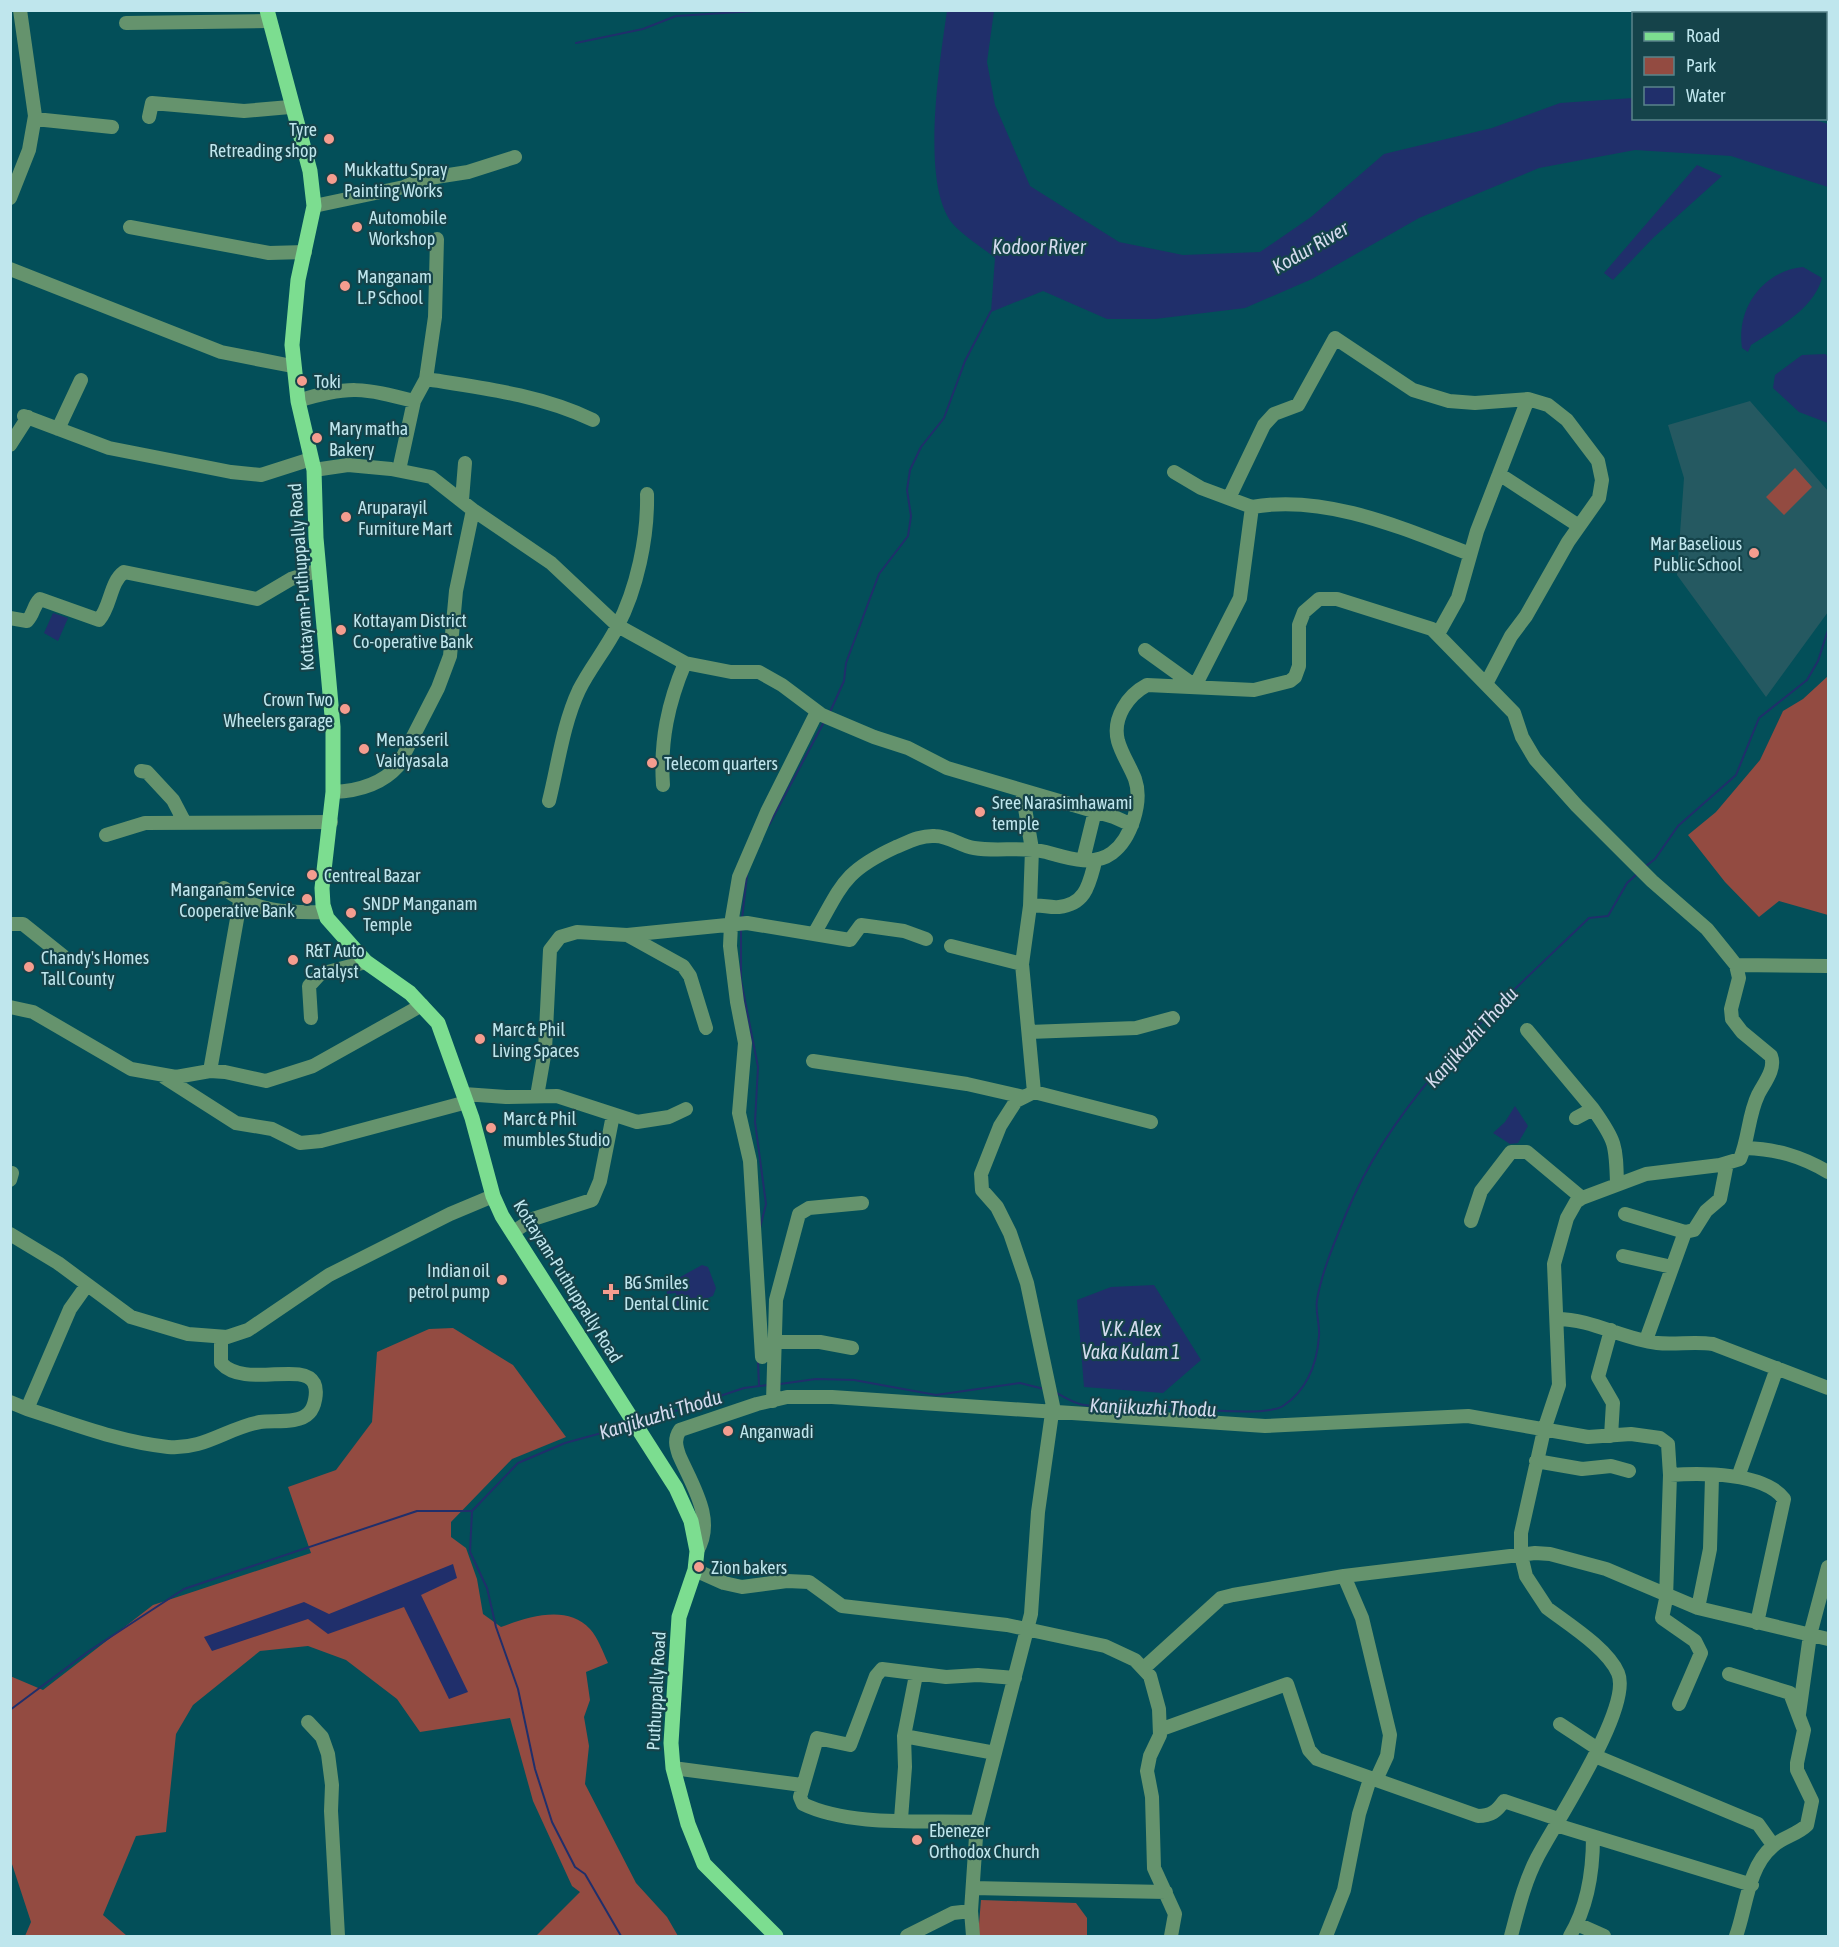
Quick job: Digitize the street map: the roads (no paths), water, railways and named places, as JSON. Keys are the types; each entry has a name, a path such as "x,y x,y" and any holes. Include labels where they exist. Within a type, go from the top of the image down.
{"main road":[{"name":"Kottayam-Puthuppally Road","path":"268,16 290,107 310,171 314,206 298,280 292,366 312,464 333,727 331,822 322,888 325,912 327,918 366,962 386,979 410,993 438,1023 465,1098 493,1196 513,1232 638,1430"},
{"name":"Puthuppally Road","path":"638,1430 676,1488 691,1521 697,1551 695,1570 679,1617 671,1743 673,1768 688,1824 704,1864 776,1936"}],"street":[{"path":"10,198 29,150 35,119 20,10"},
{"path":"126,23 268,16"},
{"path":"149,117 152,103 244,111 290,107"},
{"path":"35,119 112,127"},
{"path":"314,206 394,189 423,180 468,172 515,157"},
{"path":"130,227 269,254 305,252"},
{"path":"399,470 414,400 426,379 435,317 437,239"},
{"path":"10,269 221,352 292,366"},
{"path":"1229,498 1264,425 1274,414 1298,405 1335,338 1413,390 1449,401 1475,403 1528,399 1548,405 1567,420 1598,461 1602,480 1599,498 1579,526 1526,616 1510,636 1486,684"},
{"path":"426,379 502,390 572,410 594,420"},
{"path":"58,429 81,380"},
{"path":"298,401 334,390 372,390 414,400"},
{"path":"1438,634 1458,598 1470,554 1528,399"},
{"path":"10,445 26,416 109,448 231,472 261,475 312,464 399,470 431,477 473,510 551,563 618,626 685,663 731,672 759,672 783,685 825,716 908,748 962,774 1095,812 1131,825"},
{"path":"462,500 465,463"},
{"path":"1174,472 1201,488 1252,507 1323,507 1377,520 1470,554"},
{"path":"1499,474 1579,526"},
{"path":"549,801 569,719 580,690 618,626 633,582 648,521 646,494"},
{"path":"1195,686 1240,598 1246,533 1252,507"},
{"path":"333,792 365,786 392,774 434,698 450,656 456,591 473,510"},
{"path":"10,618 27,621 40,599 99,620 105,613 118,576 124,572 257,599 291,579 319,570"},
{"path":"814,934 850,873 864,862 914,840 937,836 972,848 1032,849 1089,861 1118,848 1131,825 1138,796 1135,780 1118,739 1118,723 1126,703 1134,692 1147,685 1260,690 1290,681 1295,677 1299,666 1299,625 1304,612 1319,599 1337,599 1411,621 1438,634 1514,713 1522,737 1535,759 1577,806 1652,881 1707,929 1736,965 1738,978 1731,1009 1732,1019 1742,1032 1773,1060 1768,1077 1748,1119 1745,1148 1740,1159 1646,1174 1582,1198 1572,1208 1556,1251 1559,1385 1536,1461 1521,1533 1521,1555 1526,1576 1547,1608 1592,1644 1618,1672 1620,1681 1618,1701 1596,1753 1526,1883 1511,1936"},
{"path":"1145,650 1195,686"},
{"path":"663,785 661,761 664,726 673,691 685,663"},
{"path":"762,1357 750,1161 739,1113 745,1043 730,946 738,924 739,877 766,812 825,716"},
{"path":"141,771 147,772 173,801 185,823"},
{"path":"1022,791 1032,849 1030,906 1022,964 1029,1032 1029,1094"},
{"path":"1030,906 1057,907 1081,899 1089,886 1089,861 1095,812"},
{"path":"105,835 145,823 331,822"},
{"path":"224,888 240,902 298,913 325,912"},
{"path":"210,1071 240,902"},
{"path":"10,924 23,924 63,956"},
{"path":"537,1096 545,1050 550,950 560,937 577,932 627,935 738,924 850,940 861,925 904,931 926,939"},
{"path":"627,935 683,966 690,976 706,1028"},
{"path":"951,946 1022,964"},
{"path":"311,1018 309,986 320,974 366,962"},
{"path":"1736,965 1828,966"},
{"path":"10,1007 33,1012 131,1069 176,1077 210,1071 225,1072 266,1081 296,1074 422,1005"},
{"path":"1029,1032 1136,1028 1173,1018"},
{"path":"1527,1030 1593,1109 1616,1145 1617,1184"},
{"path":"813,1061 1029,1094 1151,1122"},
{"path":"159,1074 236,1123 272,1129 300,1143 321,1141 465,1098 537,1096 569,1099 631,1121 651,1122 686,1109"},
{"path":"973,1936 971,1911 977,1822 1028,1630 1038,1512 1053,1409 1047,1371 1027,1283 1010,1233 997,1207 982,1190 981,1182 983,1166 1000,1126 1016,1101 1029,1094"},
{"path":"1576,1118 1593,1109"},
{"path":"513,1232 533,1219 592,1200 600,1181 613,1115"},
{"path":"1745,1148 1779,1151 1809,1161 1828,1172"},
{"path":"1472,1221 1481,1191 1511,1152 1527,1152 1582,1198"},
{"path":"1625,1214 1685,1232 1694,1230 1706,1211 1720,1199 1727,1162"},
{"path":"10,1234 58,1263 131,1317 188,1334 221,1337 248,1330 329,1275 450,1214 493,1196"},
{"path":"773,1401 776,1300 799,1214 809,1209 862,1203"},
{"path":"1646,1340 1685,1232"},
{"path":"1623,1256 1672,1267"},
{"path":"27,1409 70,1310 87,1285"},
{"path":"1557,1319 1597,1324 1646,1340 1713,1344 1828,1388"},
{"path":"1611,1330 1598,1377 1613,1402 1611,1436"},
{"path":"10,1402 118,1440 170,1447 198,1446 259,1422 300,1419 309,1414 314,1404 316,1387 312,1380 303,1374 264,1377 242,1376 227,1371 221,1364 221,1337"},
{"path":"775,1342 820,1342 852,1348"},
{"path":"1738,1477 1777,1368"},
{"path":"697,1551 705,1532 704,1516 679,1455 675,1439 677,1434 680,1430 726,1414 773,1401 832,1396 1053,1409 1265,1426 1468,1416 1588,1437 1631,1434 1666,1441 1670,1475 1662,1618 1695,1641 1701,1653 1680,1704"},
{"path":"1536,1461 1582,1469 1611,1466 1629,1471"},
{"path":"1670,1475 1738,1477 1774,1488 1784,1499 1757,1623"},
{"path":"1698,1608 1710,1549 1712,1477"},
{"path":"1144,1668 1221,1598 1344,1576 1521,1555 1550,1554 1588,1563 1641,1582 1665,1595 1698,1608 1828,1639"},
{"path":"1798,1718 1810,1635 1828,1567"},
{"path":"695,1570 724,1583 742,1587 787,1581 809,1582 838,1605 849,1608 1007,1625 1105,1646 1127,1655 1144,1668 1156,1692 1162,1729 1147,1766 1152,1797 1154,1868 1175,1914 1171,1936"},
{"path":"1326,1936 1344,1890 1359,1814 1373,1779 1387,1756 1390,1735 1362,1618 1344,1576"},
{"path":"977,1822 872,1819 820,1811 803,1804 800,1797 802,1785 817,1738 847,1745 852,1742 879,1671 885,1669 916,1675 946,1677 978,1675 1015,1678"},
{"path":"1730,1674 1790,1693 1804,1730 1797,1770 1812,1801 1812,1811 1802,1830 1773,1845 1764,1855 1736,1936"},
{"path":"901,1819 905,1767 903,1736 916,1675"},
{"path":"1162,1729 1287,1684 1309,1750 1317,1759 1478,1816 1486,1816 1496,1811 1504,1801 1593,1837 1752,1885"},
{"path":"308,1722 322,1737 328,1754 332,1785 331,1811 338,1936"},
{"path":"1560,1724 1596,1753 1758,1824 1773,1845"},
{"path":"903,1736 995,1753"},
{"path":"673,1768 802,1785"},
{"path":"1593,1837 1589,1887 1573,1930 1604,1936"},
{"path":"973,1888 1166,1892"},
{"path":"907,1936 953,1913 971,1911"}],"water":[{"name":"Kodoor River","path":"947,11 994,11 987,62 995,105 1030,186 1119,242 1183,255 1260,252 1311,217 1384,154 1492,128 1560,103 1632,98 1632,120 1815,120 1828,124 1828,187 1731,156 1635,150 1539,168 1419,218 1312,279 1245,308 1155,319 1107,319 1043,291 991,312 995,258 956,228 942,204 935,151 940,59"},
{"path":"1697,165 1722,176 1653,238 1613,280 1604,273"},
{"path":"1803,267 1822,278 1811,299 1793,317 1751,345 1748,352 1742,348 1743,319 1755,294 1776,276"},
{"path":"1825,354 1828,356 1828,423 1799,412 1773,388 1775,375 1802,355"},
{"path":"53,613 68,618 58,641 44,633"},
{"path":"1515,1106 1528,1126 1518,1143 1510,1144 1493,1133 1505,1122"},
{"path":"702,1265 708,1267 716,1288 713,1296 678,1309 671,1299 676,1297 676,1293 667,1294 665,1277 673,1281"},
{"name":"V.K. Alex Vaka Kulam 1","path":"1154,1285 1201,1360 1163,1393 1084,1387 1077,1300 1111,1287"},
{"path":"453,1564 457,1578 421,1595 468,1692 449,1699 404,1607 328,1634 308,1619 212,1651 204,1637 304,1602 329,1614"}],"waterway":[{"path":"576,43 643,29 676,16 773,10"},
{"path":"830,712 844,681 846,663 879,574 908,536 911,516 907,490 910,470 921,447 944,418 965,361 991,311"},
{"path":"1646,866 1655,859 1678,826 1736,775 1759,718 1807,680 1818,661 1828,630"},
{"path":"769,825 824,722"},
{"name":"Kanjikuzhi Thodu","path":"1055,1392 1084,1405 1130,1404 1233,1411 1272,1410 1291,1400 1309,1376 1316,1356 1319,1332 1317,1300 1329,1256 1367,1170 1392,1130 1420,1091 1485,1019 1589,918 1608,916 1627,883 1637,874"},
{"path":"742,919 747,875"},
{"path":"741,928 741,980 758,1067 755,1122 766,1204 760,1228"},
{"path":"758,1362 759,1386"},
{"name":"Kanjikuzhi Thodu","path":"780,1384 816,1379 854,1380 936,1395 1020,1383 1044,1389"},
{"name":"Kanjikuzhi Thodu","path":"642,1422 744,1388 768,1385"},
{"name":"Kanjikuzhi Thodu","path":"621,1936 585,1874 575,1867 552,1822 535,1769 518,1689 496,1627 487,1588 470,1552 472,1511 518,1463 565,1443 631,1425"},
{"path":"10,1710 89,1651 184,1589 417,1511 472,1511"}],"place":[{"name":"Tyre Retreading shop","path":"329,139"},
{"name":"Mukkattu Spray Painting Works","path":"332,179"},
{"name":"Automobile Workshop","path":"357,227"},
{"name":"Manganam L.P School","path":"345,286"},
{"name":"Toki","path":"302,381"},
{"name":"Mary matha Bakery","path":"317,438"},
{"name":"Aruparayil Furniture Mart","path":"346,517"},
{"name":"Mar Baselious Public School","path":"1754,553"},
{"name":"Kottayam District Co-operative Bank","path":"341,630"},
{"name":"Crown Two Wheelers garage","path":"345,709"},
{"name":"Menasseril Vaidyasala","path":"364,749"},
{"name":"Telecom quarters","path":"652,763"},
{"name":"Sree Narasimhawami temple","path":"980,812"},
{"name":"Centreal Bazar","path":"312,875"},
{"name":"Manganam Service Cooperative Bank","path":"307,899"},
{"name":"SNDP Manganam Temple","path":"351,913"},
{"name":"R&T Auto Catalyst","path":"293,960"},
{"name":"Chandy's Homes Tall County","path":"29,967"},
{"name":"Marc & Phil Living Spaces","path":"480,1039"},
{"name":"Marc & Phil mumbles Studio","path":"491,1128"},
{"name":"Indian oil petrol pump","path":"502,1280"},
{"name":"BG Smiles Dental Clinic","path":"611,1292"},
{"name":"Anganwadi","path":"728,1431"},
{"name":"Zion bakers","path":"699,1567"},
{"name":"Ebenezer Orthodox Church","path":"917,1840"}],"water label":[{"name":"Kodur River","path":"1310,247"}]}
